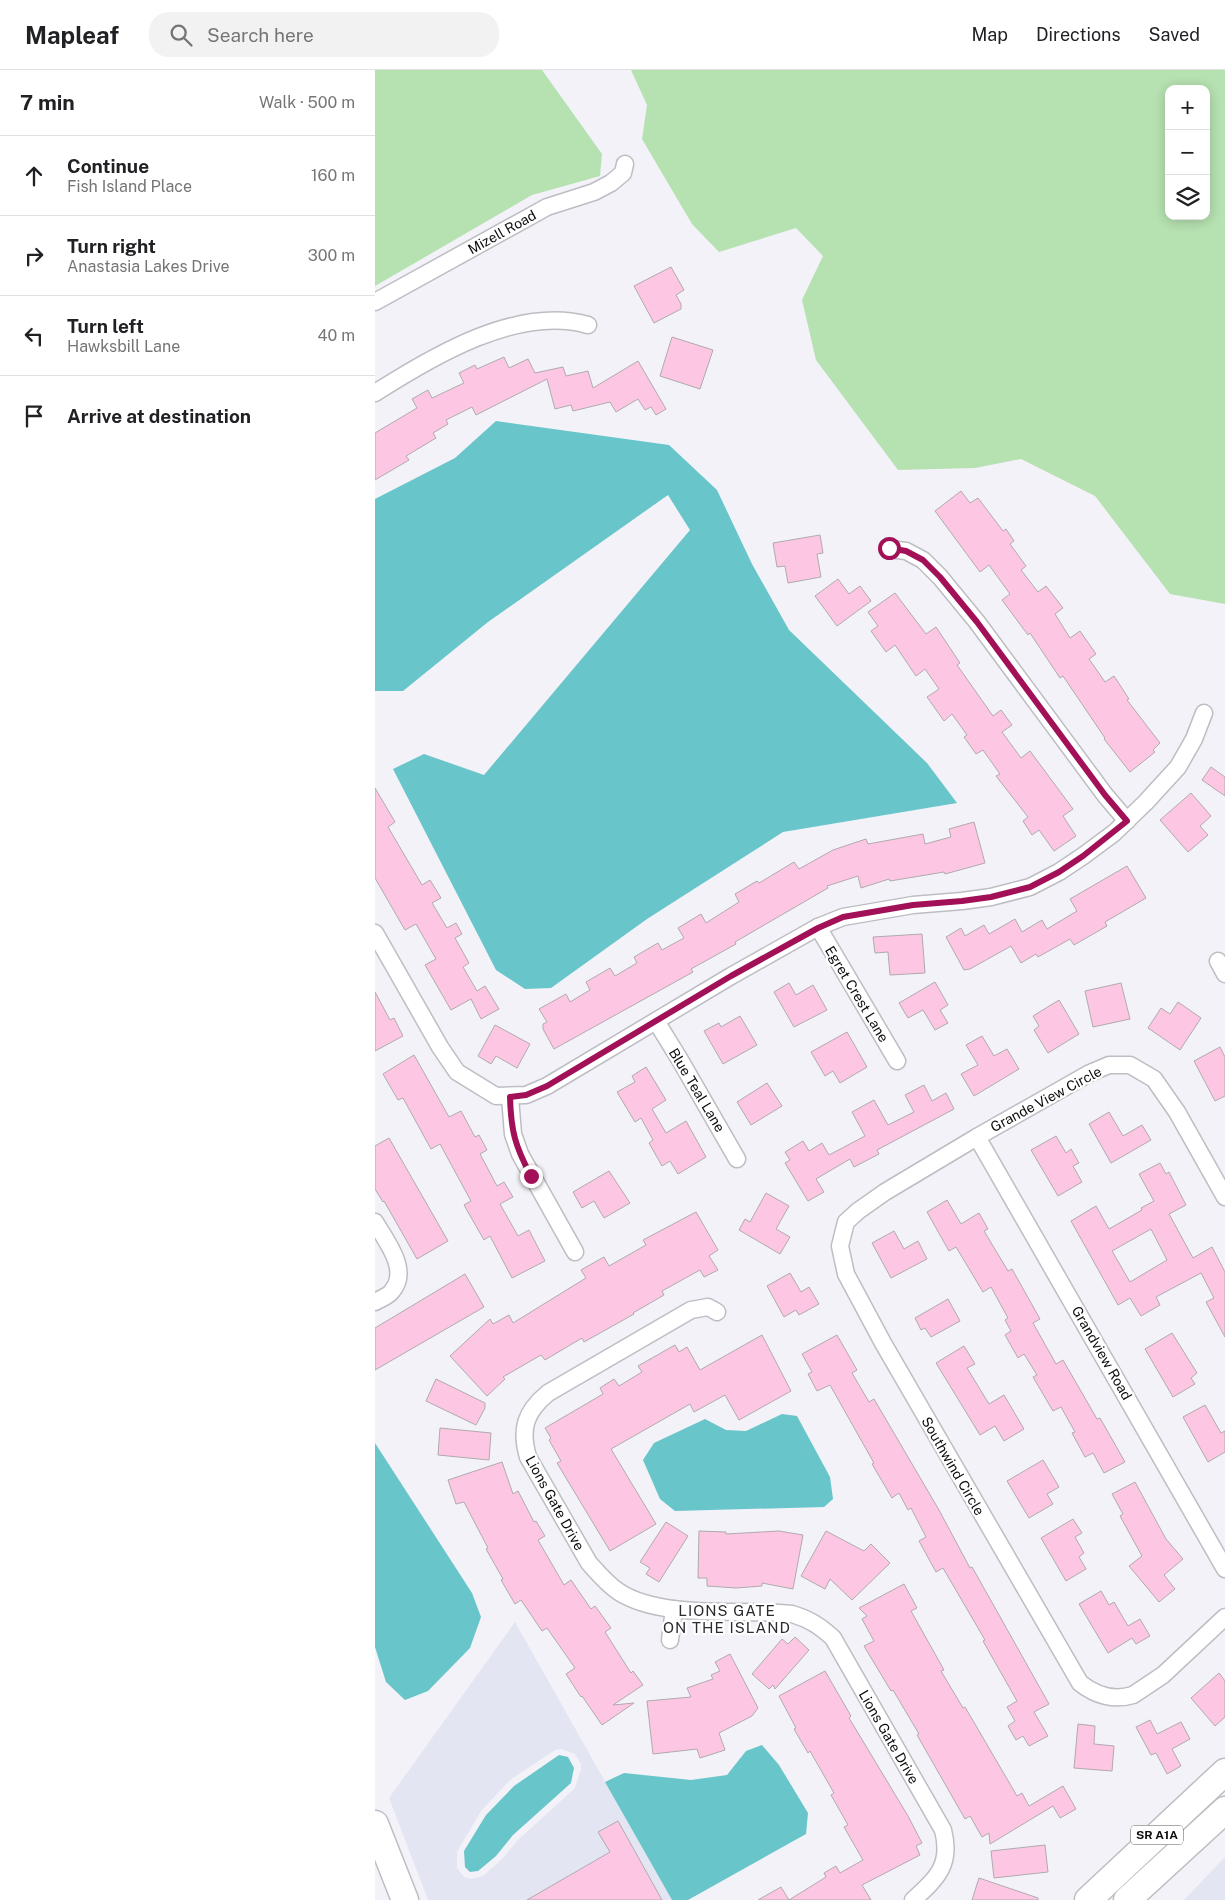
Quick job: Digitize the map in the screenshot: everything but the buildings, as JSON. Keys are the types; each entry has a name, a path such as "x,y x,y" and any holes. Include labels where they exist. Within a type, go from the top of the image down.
{"main road":[{"name":"SR A1A","path":"1088,1900 1225,1772"},
{"name":"SR A1A","path":"1127,1900 1225,1810"},
{"path":"375,1824 405,1900"}],"street":[{"name":"Mizell Road","path":"375,302 547,207 594,192 611,184 623,173 625,164"},
{"path":"375,393 417,366 463,344 504,329 549,320 571,320 588,325"},
{"path":"889,548 906,551 923,560 940,577 977,622 1105,795 1127,821"},
{"path":"375,933 457,1072 496,1096 526,1095 547,1086 731,976 818,928 843,917 913,905 991,897 1030,887 1059,872 1083,856 1127,821 1178,767 1194,739 1204,713"},
{"name":"Egret Crest Lane","path":"818,928 897,1061"},
{"name":"Blue Teal Lane","path":"656,1021 681,1060 737,1159"},
{"name":"Grande View Circle","path":"977,1137 1090,1073 1109,1065 1130,1065 1154,1079 1177,1112 1225,1198"},
{"path":"510,1097 511,1128 520,1154 575,1252"},
{"name":"Grandview Road","path":"977,1137 1225,1569"},
{"name":"Southwind Circle","path":"977,1137 857,1211 847,1222 840,1246 846,1274 963,1482 1080,1683 1095,1694 1108,1696 1133,1695 1163,1675 1225,1617"},
{"path":"375,1222 398,1263 399,1278 392,1292 375,1302"},
{"name":"Lions Gate Drive","path":"717,1312 708,1307 691,1310 547,1393 537,1402 524,1428 524,1442 528,1457 589,1562 601,1578 618,1592 635,1601 653,1607 792,1614 807,1618 833,1638 943,1830 946,1842 943,1867 936,1879 913,1900"},
{"path":"670,1640 674,1609"}],"shaded area":[{"path":"515,1622 672,1900 428,1900 389,1798","holes":["561,1749 575,1754 581,1764 575,1788 518,1840 501,1860 483,1876 470,1879 464,1877 457,1868 457,1852 481,1811 510,1780 555,1750"]},
{"path":"1225,1857 1225,1900 1184,1900"}],"green space":[{"path":"375,70 542,70 602,154 600,176 532,195 375,286"},
{"path":"631,70 1225,70 1225,604 1170,594 1095,496 1021,459 975,468 898,470 816,360 802,300 823,256 796,228 719,252 692,224 642,139 647,105"}],"water":[{"path":"496,421 669,445 717,490 752,564 789,630 927,763 957,803 783,832 647,919 551,988 525,989 496,970 393,769 424,754 484,775 690,530 668,495 488,622 403,691 375,691 375,499 455,458"},
{"path":"782,1414 797,1416 830,1477 833,1499 824,1507 675,1511 660,1499 643,1460 654,1443 705,1419 726,1430 746,1431"},
{"path":"375,1443 472,1593 481,1617 470,1648 428,1691 405,1700 386,1682 375,1647"},
{"path":"762,1745 779,1765 808,1813 806,1834 688,1900 672,1900 605,1782 624,1773 691,1780 727,1775 746,1751"},
{"path":"559,1755 568,1757 574,1768 571,1783 513,1835 496,1856 478,1871 470,1872 465,1867 464,1851 486,1815 514,1786"}],"district":[{"name":"LIONS GATE ON THE ISLAND","path":"727,1620"}],"route":[{"path":"531,1176 513,1134 510,1097 526,1095 547,1086 731,976 818,928 843,917 913,905 991,897 1030,887 1059,872 1083,856 1127,821 1105,795 977,622 940,577 923,560 906,551 889,548"}]}
